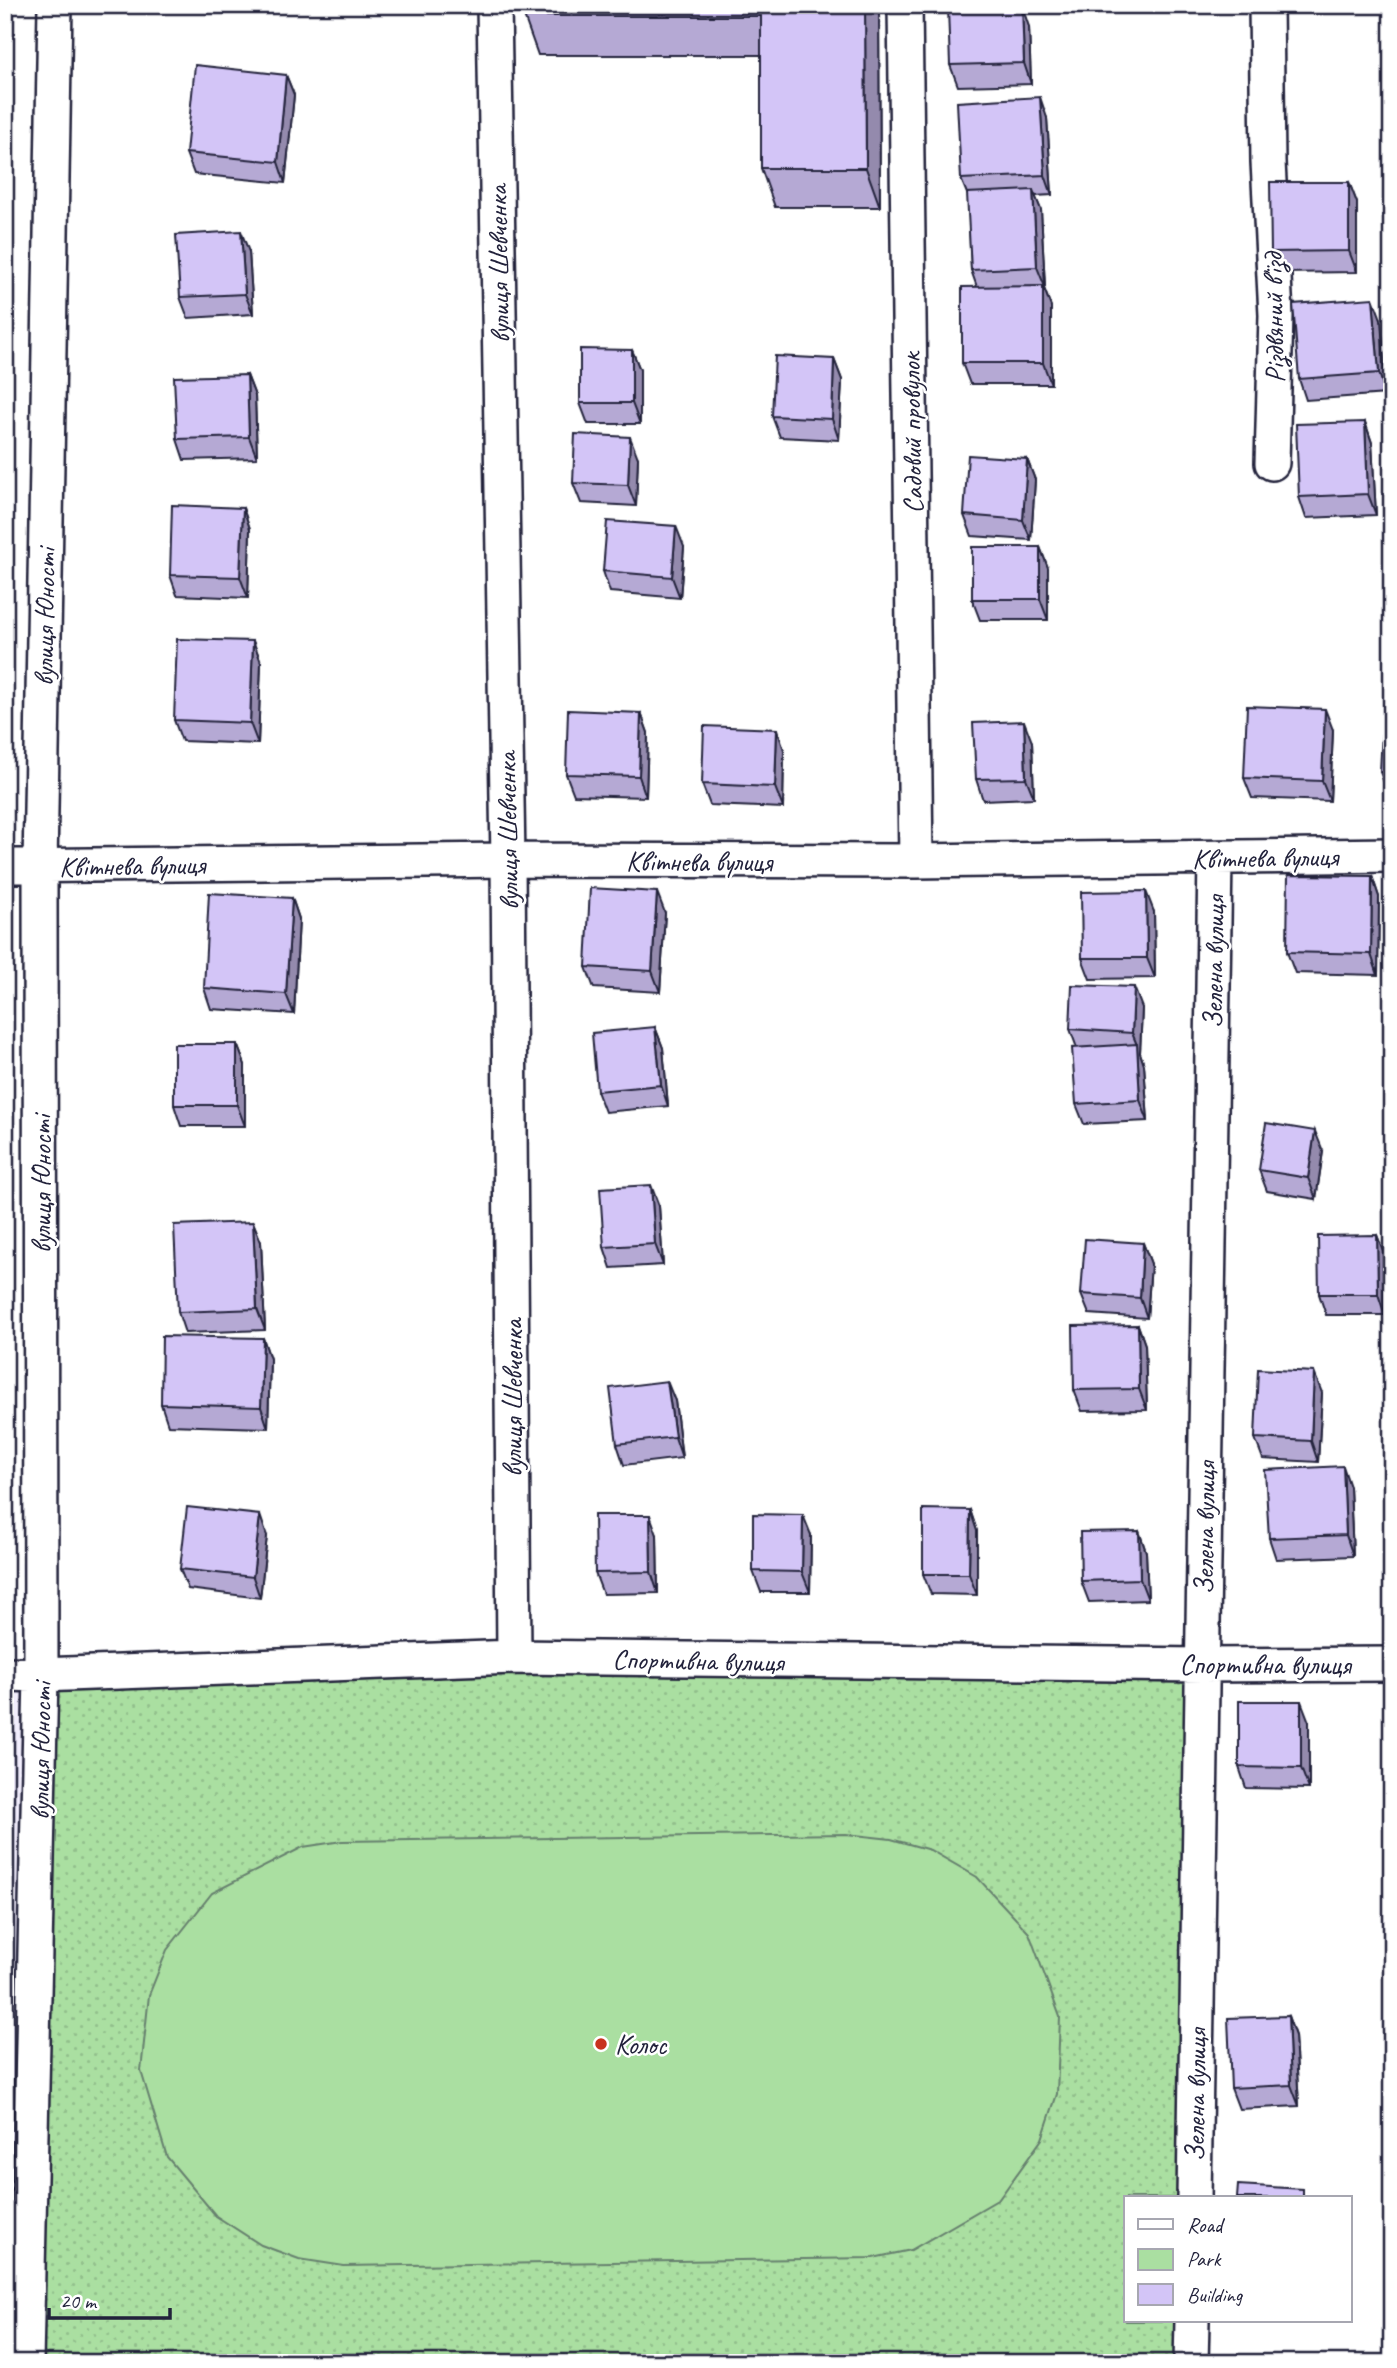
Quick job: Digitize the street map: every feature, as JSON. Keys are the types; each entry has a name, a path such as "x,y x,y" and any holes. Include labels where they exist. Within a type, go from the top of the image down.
{"street":[{"name":"вулиця Юності","path":"26,2363 41,1675 40,866 55,5"},
{"name":"вулиця Шевченка","path":"494,5 508,860 514,1657"},
{"name":"Садовий провулок","path":"905,5 916,861"},
{"name":"Різдвяний в'їзд","path":"1266,5 1268,162 1276,315 1272,463"},
{"name":"Квітнева вулиця","path":"5,866 508,860 1215,859 1392,855"},
{"name":"Зелена вулиця","path":"1194,2196 1215,859"},
{"name":"Спортивна вулиця","path":"5,1674 41,1675 514,1657 1202,1665 1392,1664"},
{"path":"1191,2363 1192,2322"}],"shaded area":[{"path":"5,1674 41,1675 26,2363 5,2363"}],"green space":[{"path":"1202,1665 1194,2196 1124,2196 1124,2322 1192,2322 1191,2363 26,2363 41,1675"},
{"name":"Колос","path":"846,1834 891,1839 930,1850 977,1877 1029,1933 1060,2017 1057,2094 1042,2139 999,2199 911,2250 873,2258 344,2266 299,2259 261,2245 216,2216 167,2157 141,2071 149,1995 167,1950 212,1893 303,1847 342,1841"}],"building":[{"path":"524,5 865,5 866,168 761,168 761,16 524,16"},
{"path":"1022,6 1024,63 950,65 948,8"},
{"path":"195,65 286,75 278,162 186,153"},
{"path":"1040,97 1045,175 961,179 957,102"},
{"path":"1270,182 1349,182 1349,251 1271,252"},
{"path":"1033,190 1037,267 971,270 967,193"},
{"path":"241,231 245,294 180,297 176,235"},
{"path":"1043,286 1043,363 962,363 962,287"},
{"path":"1373,298 1379,373 1299,379 1293,304"},
{"path":"580,349 632,350 632,403 580,403"},
{"path":"775,356 834,359 832,419 772,416"},
{"path":"247,375 249,437 177,439 174,377"},
{"path":"1365,422 1368,494 1299,497 1296,424"},
{"path":"575,434 630,437 628,485 573,483"},
{"path":"968,455 1027,459 1023,520 964,515"},
{"path":"172,505 243,508 240,577 170,575"},
{"path":"607,521 676,526 672,577 603,571"},
{"path":"972,547 1040,547 1040,599 972,599"},
{"path":"177,639 253,641 250,723 174,720"},
{"path":"1247,706 1325,709 1322,781 1244,778"},
{"path":"568,710 641,713 639,776 566,774"},
{"path":"1383,713 1392,714 1392,773 1380,772"},
{"path":"1024,721 1026,778 976,779 973,723"},
{"path":"704,726 777,729 775,787 702,784"},
{"path":"1288,875 1372,876 1371,954 1287,952"},
{"path":"590,888 657,892 652,971 586,967"},
{"path":"1146,891 1147,958 1082,958 1081,892"},
{"path":"209,893 292,898 286,994 204,988"},
{"path":"1072,985 1134,987 1132,1033 1070,1029"},
{"path":"655,1027 661,1085 597,1091 592,1033"},
{"path":"174,1044 237,1044 237,1105 174,1105"},
{"path":"1137,1044 1140,1100 1076,1104 1072,1048"},
{"path":"1266,1123 1315,1131 1308,1178 1259,1170"},
{"path":"651,1185 655,1244 604,1247 600,1188"},
{"path":"253,1222 257,1309 178,1312 174,1225"},
{"path":"1377,1235 1378,1294 1319,1294 1318,1236"},
{"path":"1085,1239 1143,1243 1140,1298 1081,1294"},
{"path":"1138,1325 1139,1389 1074,1390 1073,1326"},
{"path":"162,1336 263,1338 261,1407 161,1404"},
{"path":"1258,1369 1314,1372 1311,1441 1255,1438"},
{"path":"667,1381 675,1437 617,1444 610,1388"},
{"path":"1343,1466 1346,1535 1269,1538 1265,1470"},
{"path":"187,1507 260,1515 253,1577 180,1569"},
{"path":"923,1509 970,1510 969,1574 923,1574"},
{"path":"753,1514 803,1515 802,1572 753,1571"},
{"path":"594,1515 650,1515 651,1572 595,1573"},
{"path":"1139,1531 1140,1579 1081,1581 1080,1532"},
{"path":"1239,1701 1301,1701 1301,1768 1239,1767"},
{"path":"1288,2016 1291,2085 1231,2088 1228,2018"},
{"path":"1238,2185 1303,2189 1303,2196 1237,2196"}],"place":[{"name":"Колос","path":"601,2044"}]}
